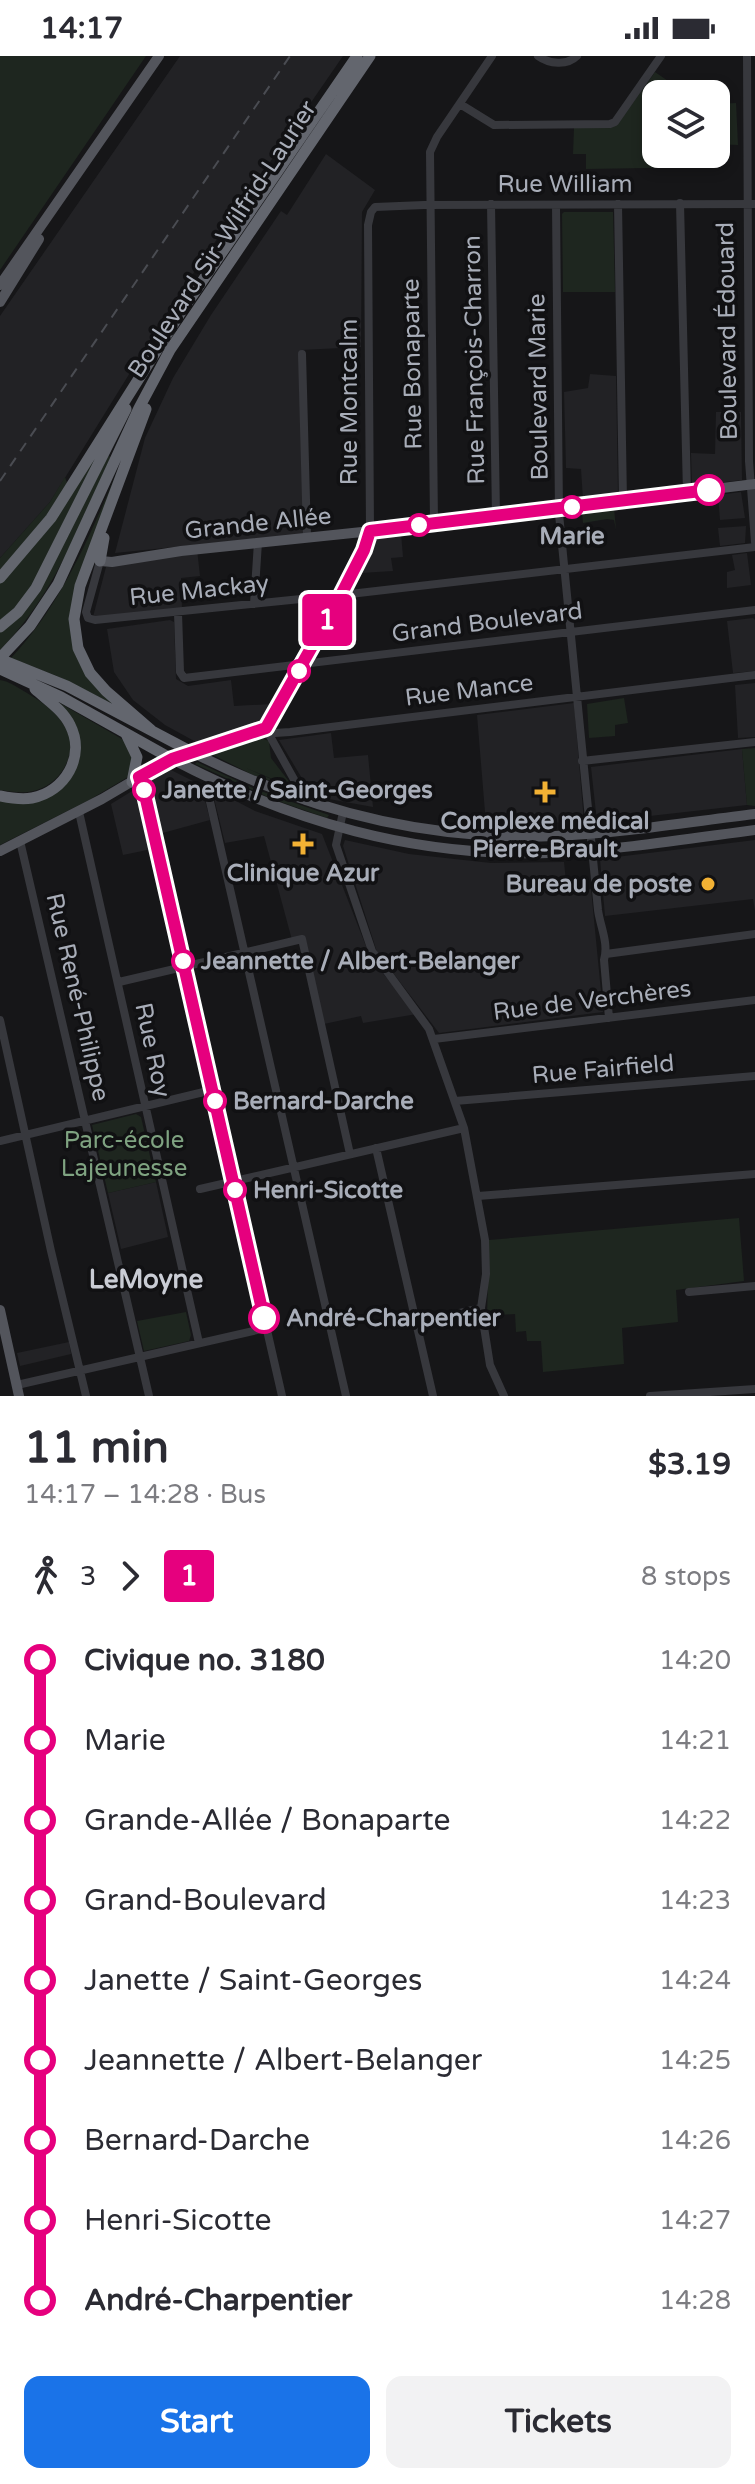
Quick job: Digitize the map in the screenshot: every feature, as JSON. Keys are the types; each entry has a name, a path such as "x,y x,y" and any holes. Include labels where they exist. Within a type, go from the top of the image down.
{"highway":[{"name":"Boulevard Sir-Wilfrid-Laurier","path":"142,376 193,294 357,56"},
{"name":"Boulevard Sir-Wilfrid-Laurier","path":"3,662 58,584 159,369 210,288 370,56"},
{"path":"151,730 96,680 83,660 76,639 76,600 159,369"},
{"path":"0,578 47,522 142,376"},
{"path":"0,627 18,612 36,588 142,376"},
{"path":"100,561 104,524"},
{"path":"0,796 27,799 45,794 61,783 73,762 76,741 62,713 3,662"},
{"path":"3,662 61,683 192,752"},
{"path":"28,683 61,697 172,759"},
{"path":"125,734 137,757 136,780"}],"main road":[{"path":"0,285 159,56"},
{"path":"0,302 45,230 49,218"},
{"name":"Grande Allée","path":"100,561 752,485"},
{"path":"0,851 79,812 172,759 192,752 242,777 306,801 400,825 465,834 520,837 591,833 755,814"},
{"path":"172,759 268,805 339,828 466,851 535,853 592,850 755,830"},
{"path":"0,1310 18,1391"}],"street":[{"name":"Rue Bonaparte","path":"434,523 432,145 492,56"},
{"path":"538,56 550,62 568,62 577,56"},
{"path":"460,104 494,125 610,124 615,122 661,56"},
{"name":"Boulevard Édouard","path":"744,56 748,114 755,544"},
{"path":"680,203 687,493"},
{"name":"Rue François-Charron","path":"491,204 496,516"},
{"path":"618,204 623,501"},
{"name":"Rue William","path":"375,207 750,204"},
{"name":"Boulevard Marie","path":"556,205 559,508 582,761 606,954 609,1018"},
{"name":"Rue Montcalm","path":"266,728 341,595 370,531 368,220 375,207"},
{"path":"302,354 307,536"},
{"path":"254,604 258,542"},
{"name":"Rue Mackay","path":"100,561 86,612 88,618 95,620 341,595 755,544"},
{"name":"Grand Boulevard","path":"178,613 180,672 184,678 755,610"},
{"name":"Rue Mance","path":"192,752 266,728 282,733 755,675"},
{"path":"266,728 306,801"},
{"path":"582,761 755,742"},
{"path":"210,779 208,793 346,1396"},
{"path":"136,780 145,795 282,1396"},
{"name":"Rue Roy","path":"79,812 199,1343"},
{"path":"343,812 336,845 375,957 423,1019 434,1039 464,1128 485,1251 486,1274 481,1308 492,1375 504,1396"},
{"name":"Rue René-Philippe","path":"20,841 149,1396"},
{"path":"606,954 755,934"},
{"path":"119,982 302,939 350,1154"},
{"name":"Rue de Verchères","path":"434,1039 755,1000"},
{"path":"0,1020 86,1396"},
{"name":"Rue Fairfield","path":"455,1101 755,1076"},
{"path":"0,1141 212,1090"},
{"path":"200,1189 464,1128"},
{"path":"376,1148 433,1396"},
{"path":"478,1196 755,1174"},
{"path":"689,1292 755,1286"},
{"path":"417,1323 481,1308"},
{"path":"18,1391 81,1371 266,1328"},
{"path":"650,1396 755,1389"}],"shaded area":[{"path":"180,56 343,56 175,300 50,502 0,558 0,316"},
{"path":"326,154 375,190 362,212 361,347 301,350 304,534 115,553 145,438 173,378 281,211 287,215"},
{"path":"590,374 616,376 618,494 583,500 581,469 566,468 564,392 588,388"},
{"path":"716,412 741,412 742,480 692,486 691,453 715,454"},
{"path":"741,492 745,518 720,520 718,495"},
{"path":"746,526 745,543 720,546 718,528"},
{"path":"401,533 403,557 391,558 393,571 361,573 378,536"},
{"path":"197,549 200,576 181,578 182,609 93,617 106,567"},
{"path":"747,553 751,585 727,588 727,572 735,570 732,555"},
{"path":"753,618 755,671 733,673 727,621"},
{"path":"170,620 174,622 176,679 188,686 231,680 234,706 273,704 262,725 196,742 165,725 133,700 114,672 107,629"},
{"path":"755,683 755,737 738,738 735,685"},
{"path":"574,703 584,822 486,824 477,715"},
{"path":"331,733 334,758 368,755 373,807 318,797 309,790 279,740"},
{"path":"742,749 747,805 597,822 591,767"},
{"path":"171,770 201,785 210,820 159,834 148,782"},
{"path":"137,788 152,849 123,855 111,804"},
{"path":"215,790 255,811 322,834 371,959 417,1014 363,1023 361,1016 324,1024 306,941 292,940 264,836 225,843 213,794"},
{"path":"345,840 409,854 491,863 564,862 567,891 591,889 603,1012 439,1033 377,952 343,846"},
{"path":"755,840 755,911 753,899 605,916 600,859"},
{"path":"156,1182 168,1237 121,1249 108,1193"},
{"path":"69,1342 71,1354 20,1366 17,1353"}],"green space":[{"path":"0,56 146,56 0,270"},
{"path":"655,72 667,80 649,80"},
{"path":"642,90 642,168 647,168 586,169 586,154 573,154 574,128 618,124"},
{"path":"730,103 736,103 738,145 730,145"},
{"path":"564,212 613,212 615,292 563,292"},
{"path":"134,433 75,592 75,646 125,710 57,676 11,658 51,607 67,579 96,522"},
{"path":"103,446 33,584 19,604 0,621 0,583"},
{"path":"108,456 111,457 51,583 0,650 0,632 8,626"},
{"path":"65,477 67,483 46,516 0,571 0,558 50,502"},
{"path":"614,508 616,530 614,520 583,523 582,512"},
{"path":"0,680 14,685 46,706 58,716 69,736 70,753 64,769 45,787 23,792 0,790"},
{"path":"624,698 628,723 615,725 615,736 589,738 587,704"},
{"path":"58,702 122,739 134,754 128,777 0,845 0,800 41,799 79,755"},
{"path":"257,737 269,741 271,758 294,788 246,768 296,790 253,775 213,755 221,749"},
{"path":"755,748 755,806 747,805 742,749"},
{"path":"197,762 255,789 329,815 327,818 272,799 195,764"},
{"name":"Parc-école Lajeunesse","path":"136,1114 141,1117 156,1182 108,1193 92,1125"},
{"path":"739,1218 744,1281 676,1290 678,1322 622,1328 624,1364 543,1372 541,1341 527,1341 526,1331 516,1332 515,1314 487,1316 489,1240"},
{"path":"186,1312 191,1335 189,1341 144,1351 137,1321"}],"railway":[{"path":"0,481 290,56"}],"bus line":[{"name":"1","path":"264,1318 139,777 172,759 266,728 341,595 370,531 709,490"}],"place":[{"name":"Marie","path":"572,507"},
{"name":"Janette / Saint-Georges","path":"144,790"},
{"name":"Complexe médical Pierre-Brault","path":"545,792"},
{"name":"Clinique Azur","path":"303,844"},
{"name":"Bureau de poste","path":"708,884"},
{"name":"Jeannette / Albert-Belanger","path":"183,961"},
{"name":"Bernard-Darche","path":"215,1101"},
{"name":"Henri-Sicotte","path":"235,1190"},
{"name":"André-Charpentier","path":"264,1318"}],"district":[{"name":"LeMoyne","path":"146,1279"}]}
